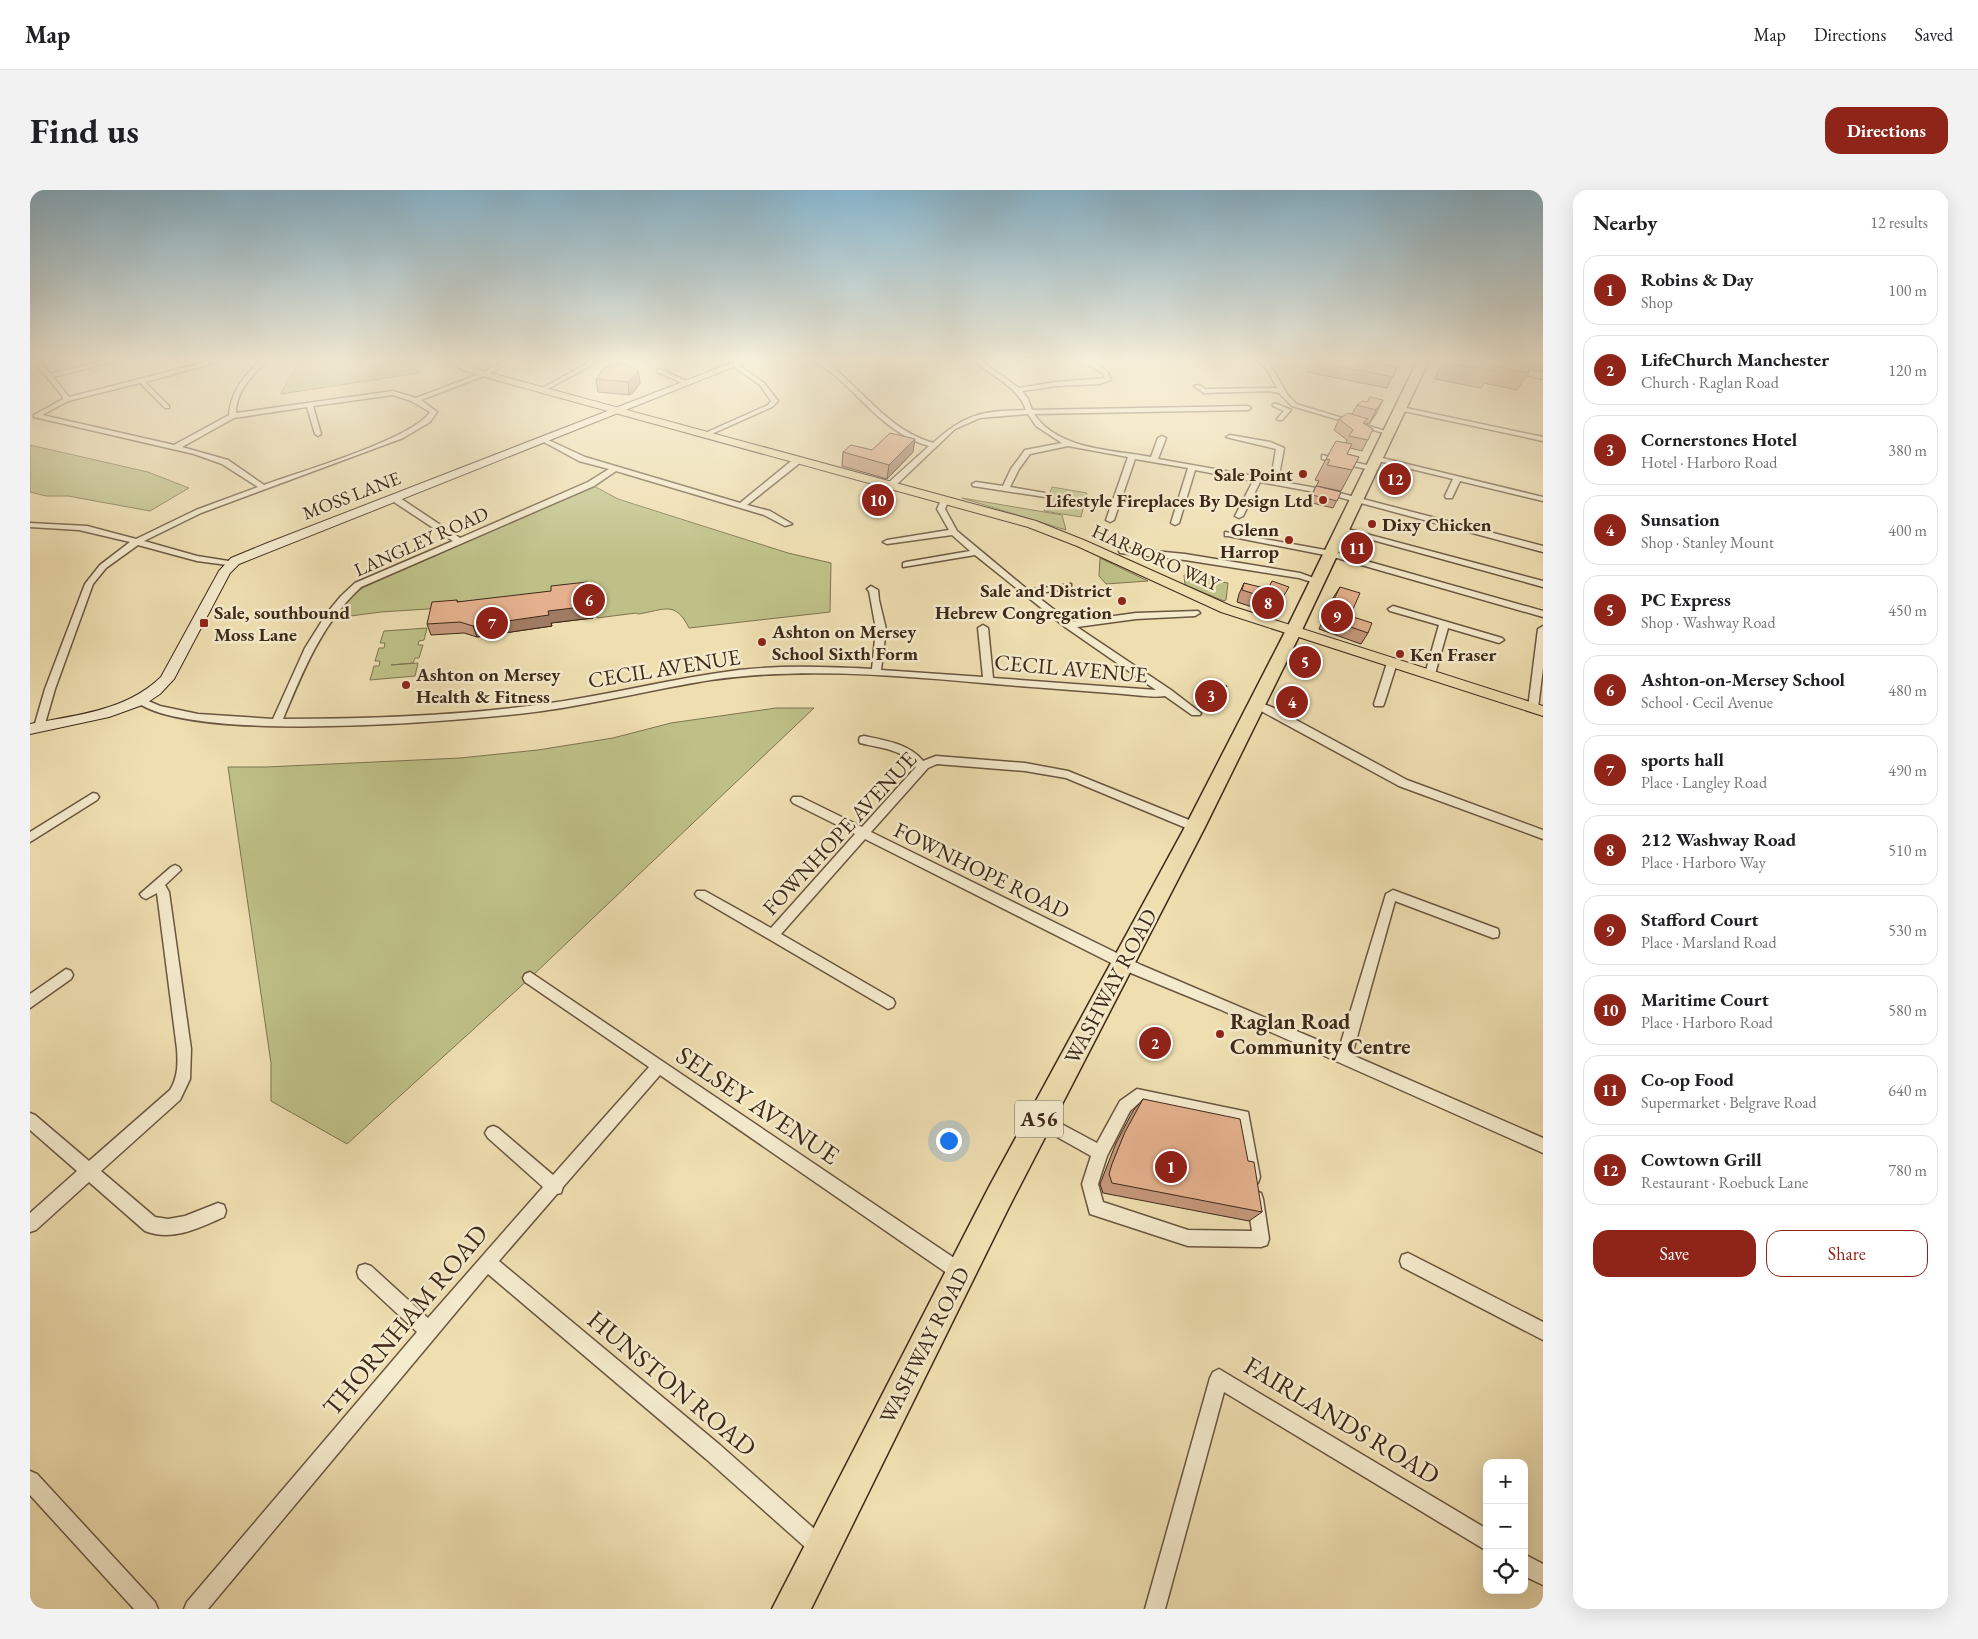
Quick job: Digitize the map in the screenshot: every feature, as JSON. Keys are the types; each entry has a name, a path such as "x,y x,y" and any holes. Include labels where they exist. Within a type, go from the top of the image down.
{"highway":[{"name":"WASHWAY ROAD","path":"791,1609 960,1272 1195,826 1293,632 1392,426"}],"main road":[{"path":"670,426 945,500"},
{"name":"HARBORO WAY","path":"945,500 1048,530 1106,554 1189,595 1293,632"},
{"path":"1293,632 1538,709"}],"street":[{"path":"82,426 176,447 225,462 264,488"},
{"path":"176,447 214,426"},
{"path":"316,426 318,434"},
{"path":"34,728 89,584 106,564 138,542 186,515 365,451 410,432 419,426"},
{"name":"MOSS LANE","path":"34,728 96,715 140,700 155,692 167,679 225,571 232,564 269,546 581,426"},
{"path":"705,436 726,426"},
{"path":"892,426 913,438 934,445"},
{"path":"891,485 957,426"},
{"path":"1040,426 1068,444 1356,499 1543,549"},
{"path":"1367,426 1389,433"},
{"path":"1479,426 1543,440"},
{"path":"1230,436 1270,444 1280,448 1274,482"},
{"path":"1154,460 1162,438"},
{"path":"544,440 582,459 774,516 788,524"},
{"path":"1005,489 1015,469 1028,452 1068,444"},
{"path":"1110,520 1132,456"},
{"path":"1325,458 1374,463 1457,478 1543,499"},
{"path":"740,506 798,460"},
{"path":"1175,523 1192,467"},
{"name":"LANGLEY ROAD","path":"276,723 317,637 335,608 349,592 364,582 591,484 614,469"},
{"path":"1449,496 1457,478"},
{"path":"1239,516 1258,479"},
{"path":"976,484 1042,495"},
{"path":"394,498 459,541"},
{"path":"945,500 941,509 954,532 977,552 1068,625 1196,713"},
{"path":"30,525 74,526 216,562 232,564"},
{"path":"1343,529 1543,584"},
{"path":"887,542 954,532"},
{"path":"1228,533 1331,554 1543,614"},
{"path":"1123,551 1185,557 1300,576 1318,581"},
{"path":"906,566 977,552"},
{"path":"1026,593 1068,586"},
{"path":"875,591 873,601 881,630 879,643 881,649 876,672"},
{"path":"1393,609 1499,640"},
{"path":"1068,625 1136,616 1195,613"},
{"path":"1430,674 1444,624"},
{"path":"983,628 988,680"},
{"path":"1538,709 1543,629"},
{"path":"1379,704 1392,662"},
{"name":"CECIL AVENUE","path":"140,700 156,710 223,720 276,723 369,720 480,714 544,707 741,673 809,669 876,672 1161,694 1167,692"},
{"path":"1256,704 1403,783 1543,835"},
{"path":"864,740 885,744 913,754 922,767"},
{"name":"FOWNHOPE AVENUE","path":"772,936 922,767 936,760 1047,770 1082,780 1195,826"},
{"path":"30,838 93,797"},
{"name":"FOWNHOPE ROAD","path":"797,800 1123,962 1543,1146"},
{"path":"146,894 176,870"},
{"path":"30,1224 175,1095 182,1085 185,1074 184,1049 164,892 158,884"},
{"path":"701,894 888,1002"},
{"path":"1344,1058 1392,895 1494,933"},
{"path":"30,1002 66,975"},
{"name":"SELSEY AVENUE","path":"530,978 960,1272"},
{"name":"THORNHAM ROAD","path":"194,1609 487,1262 555,1187 658,1067"},
{"path":"1137,1096 1243,1117 1261,1239 1188,1238 1096,1208 1090,1184 1100,1153 1125,1106 1137,1096"},
{"path":"1039,1119 1100,1153"},
{"path":"30,1120 151,1225 163,1228 176,1227 196,1221 218,1211"},
{"path":"493,1133 555,1187"},
{"path":"1408,1261 1543,1331"},
{"name":"HUNSTON ROAD","path":"487,1262 714,1452 821,1548"},
{"path":"365,1272 429,1331"},
{"name":"FAIRLANDS ROAD","path":"1155,1609 1219,1378 1483,1539"},
{"path":"30,1481 148,1609"},
{"path":"1528,1566 1543,1575"}],"green space":[{"path":"30,445 148,472 189,488 150,511 68,496 46,496 30,492"},
{"path":"594,486 618,499 788,553 831,563 830,612 689,628 679,613 668,609 597,618 593,591 474,606 381,612 335,618 348,599 364,587"},
{"path":"1052,487 1087,493 1081,517 1044,511"},
{"path":"962,498 1062,515 1066,530"},
{"path":"1100,558 1148,581 1106,584 1099,576"},
{"path":"1184,575 1228,583 1226,600 1224,601 1185,585"},
{"path":"427,628 424,640 419,641 418,645 423,645 419,658 415,658 413,663 391,665 418,663 415,676 370,680 374,666 379,666 380,661 375,661 379,648 384,648 385,643 380,643 384,631"},
{"path":"776,708 814,708 530,978 347,1144 271,1101 271,1063 228,767 460,758 538,750 613,738 671,723"}],"building":[{"path":"1348,426 1368,426 1373,429 1368,440 1349,436 1353,430"},
{"path":"890,433 915,439 889,465 843,452 851,445 872,450"},
{"path":"1336,441 1352,444 1347,454 1359,457 1352,470 1327,465 1330,460 1326,459"},
{"path":"1316,486 1341,492 1337,501 1312,495"},
{"path":"1272,581 1289,587 1280,602 1242,590 1244,583 1268,589"},
{"path":"587,582 590,606 548,611 549,615 473,626 460,622 427,624 432,602 457,600 457,602 551,591 551,586"},
{"path":"1340,587 1360,593 1350,616 1372,623 1368,633 1325,618"},
{"path":"1209,681 1227,686 1221,696 1205,690"},
{"path":"1143,1099 1240,1119 1248,1161 1254,1162 1262,1212 1112,1183 1109,1174 1112,1164 1125,1132"}],"place":[{"name":"Sale Point","path":"1303,474"},
{"name":"Cowtown Grill","path":"1395,479"},
{"name":"Maritime Court","path":"878,500"},
{"name":"Lifestyle Fireplaces By Design Ltd","path":"1323,500"},
{"name":"Dixy Chicken","path":"1372,524"},
{"name":"Glenn Harrop","path":"1289,540"},
{"name":"Co-op Food","path":"1357,548"},
{"name":"Ashton-on-Mersey School","path":"589,600"},
{"name":"Sale and District Hebrew Congregation","path":"1122,601"},
{"name":"212 Washway Road","path":"1268,603"},
{"name":"Stafford Court","path":"1337,616"},
{"name":"Sale, southbound Moss Lane","path":"204,623"},
{"name":"sports hall","path":"492,623"},
{"name":"Ashton on Mersey School Sixth Form","path":"762,642"},
{"name":"Ken Fraser","path":"1400,654"},
{"name":"PC Express","path":"1305,662"},
{"name":"Ashton on Mersey Health & Fitness","path":"406,685"},
{"name":"Cornerstones Hotel","path":"1211,696"},
{"name":"Sunsation","path":"1292,702"},
{"name":"Raglan Road Community Centre","path":"1220,1034"},
{"name":"LifeChurch Manchester","path":"1155,1043"},
{"name":"Robins & Day","path":"1171,1167"}]}
